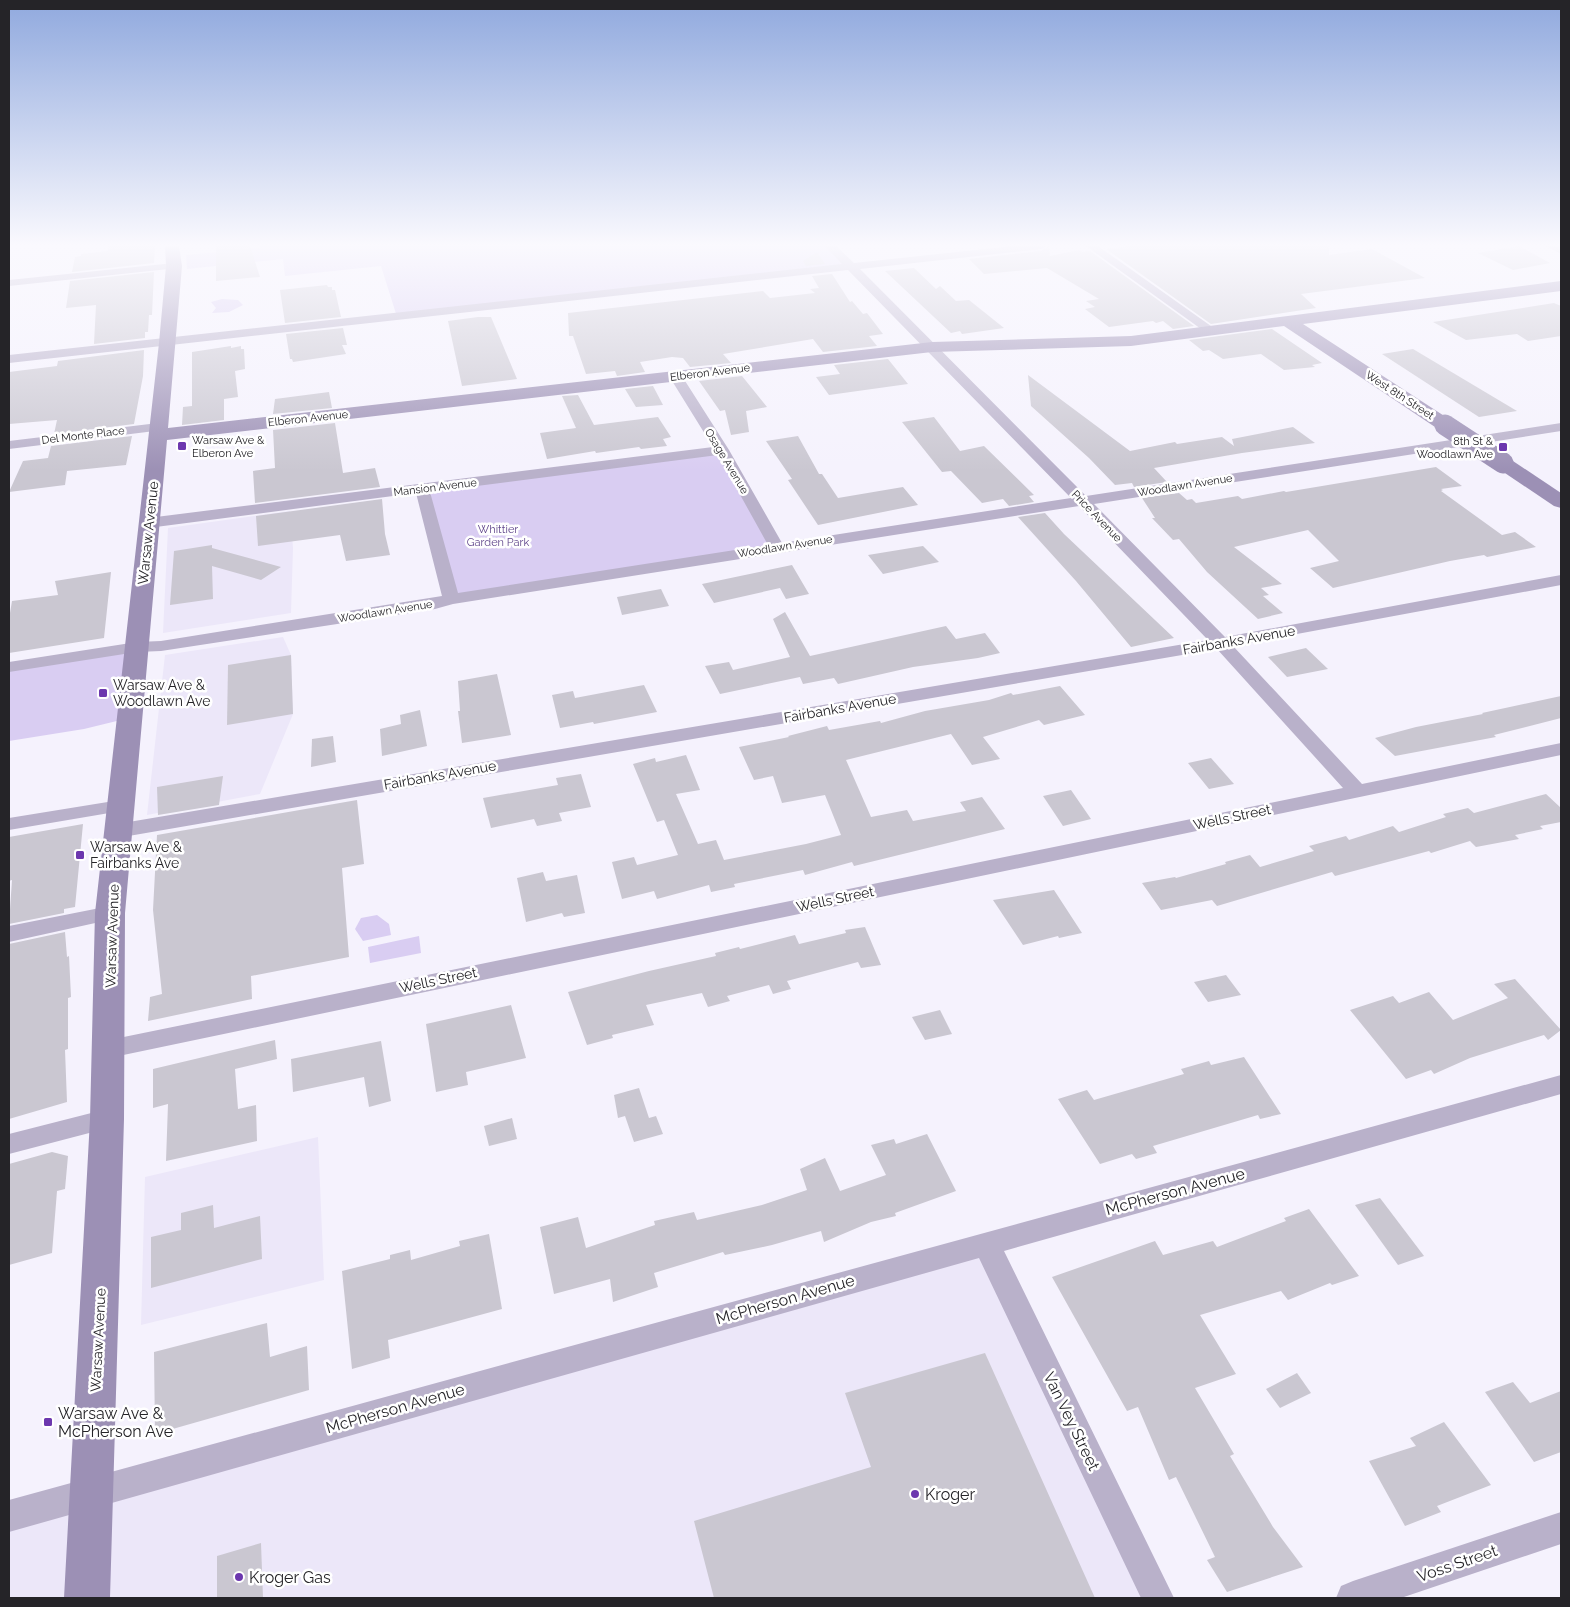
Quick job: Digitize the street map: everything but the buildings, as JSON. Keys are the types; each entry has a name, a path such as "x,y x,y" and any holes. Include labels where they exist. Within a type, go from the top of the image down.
{"street":[{"name":"Warsaw Avenue","path":"86,1598 107,1119 110,913 170,321"},
{"path":"9,359 365,321"},
{"name":"Price Avenue","path":"906,321 1221,643 1357,791"},
{"path":"1198,321 1212,331"},
{"name":"Elberon Avenue","path":"158,431 675,376 932,346 1112,343 1297,321"},
{"name":"West 8th Street","path":"1289,322 1561,502"},
{"name":"Osage Avenue","path":"675,376 722,450 777,548"},
{"name":"Woodlawn Avenue","path":"9,666 137,647 161,646 435,604 452,599 1561,427"},
{"name":"Del Monte Place","path":"9,445 63,437 158,431"},
{"name":"Mansion Avenue","path":"148,524 722,450"},
{"path":"422,488 452,599"},
{"name":"Fairbanks Avenue","path":"9,824 119,818 1221,643 1561,580"},
{"name":"Wells Street","path":"109,1049 1561,749"},
{"path":"9,934 110,913"},
{"name":"McPherson Avenue","path":"9,1516 1561,1084"},
{"path":"9,1144 107,1119"},
{"name":"Van Vey Street","path":"986,1243 1158,1598"},
{"name":"Voss Street","path":"1353,1598 1561,1528"}],"shaded area":[{"path":"290,511 293,548 291,613 163,633 168,528"},
{"path":"283,637 291,655 293,714 260,794 147,815 165,655"},
{"path":"318,1137 324,1280 141,1325 145,1177"},
{"path":"986,1243 1158,1598 9,1598 9,1516"}],"green space":[{"name":"Whittier Garden Park","path":"722,450 777,548 451,599 422,489"},
{"path":"137,647 129,718 84,729 9,741 9,667"},
{"path":"377,915 389,924 391,935 363,941 355,929 361,918"},
{"path":"419,936 421,953 370,963 368,947"}],"place":[{"name":"Warsaw Ave & Elberon Ave","path":"182,446"},
{"name":"8th St & Woodlawn Ave","path":"1503,447"},
{"name":"Warsaw Ave & Woodlawn Ave","path":"103,693"},
{"name":"Warsaw Ave & Fairbanks Ave","path":"80,855"},
{"name":"Warsaw Ave & McPherson Ave","path":"48,1422"},
{"name":"Kroger","path":"915,1494"},
{"name":"Kroger Gas","path":"239,1577"}]}
